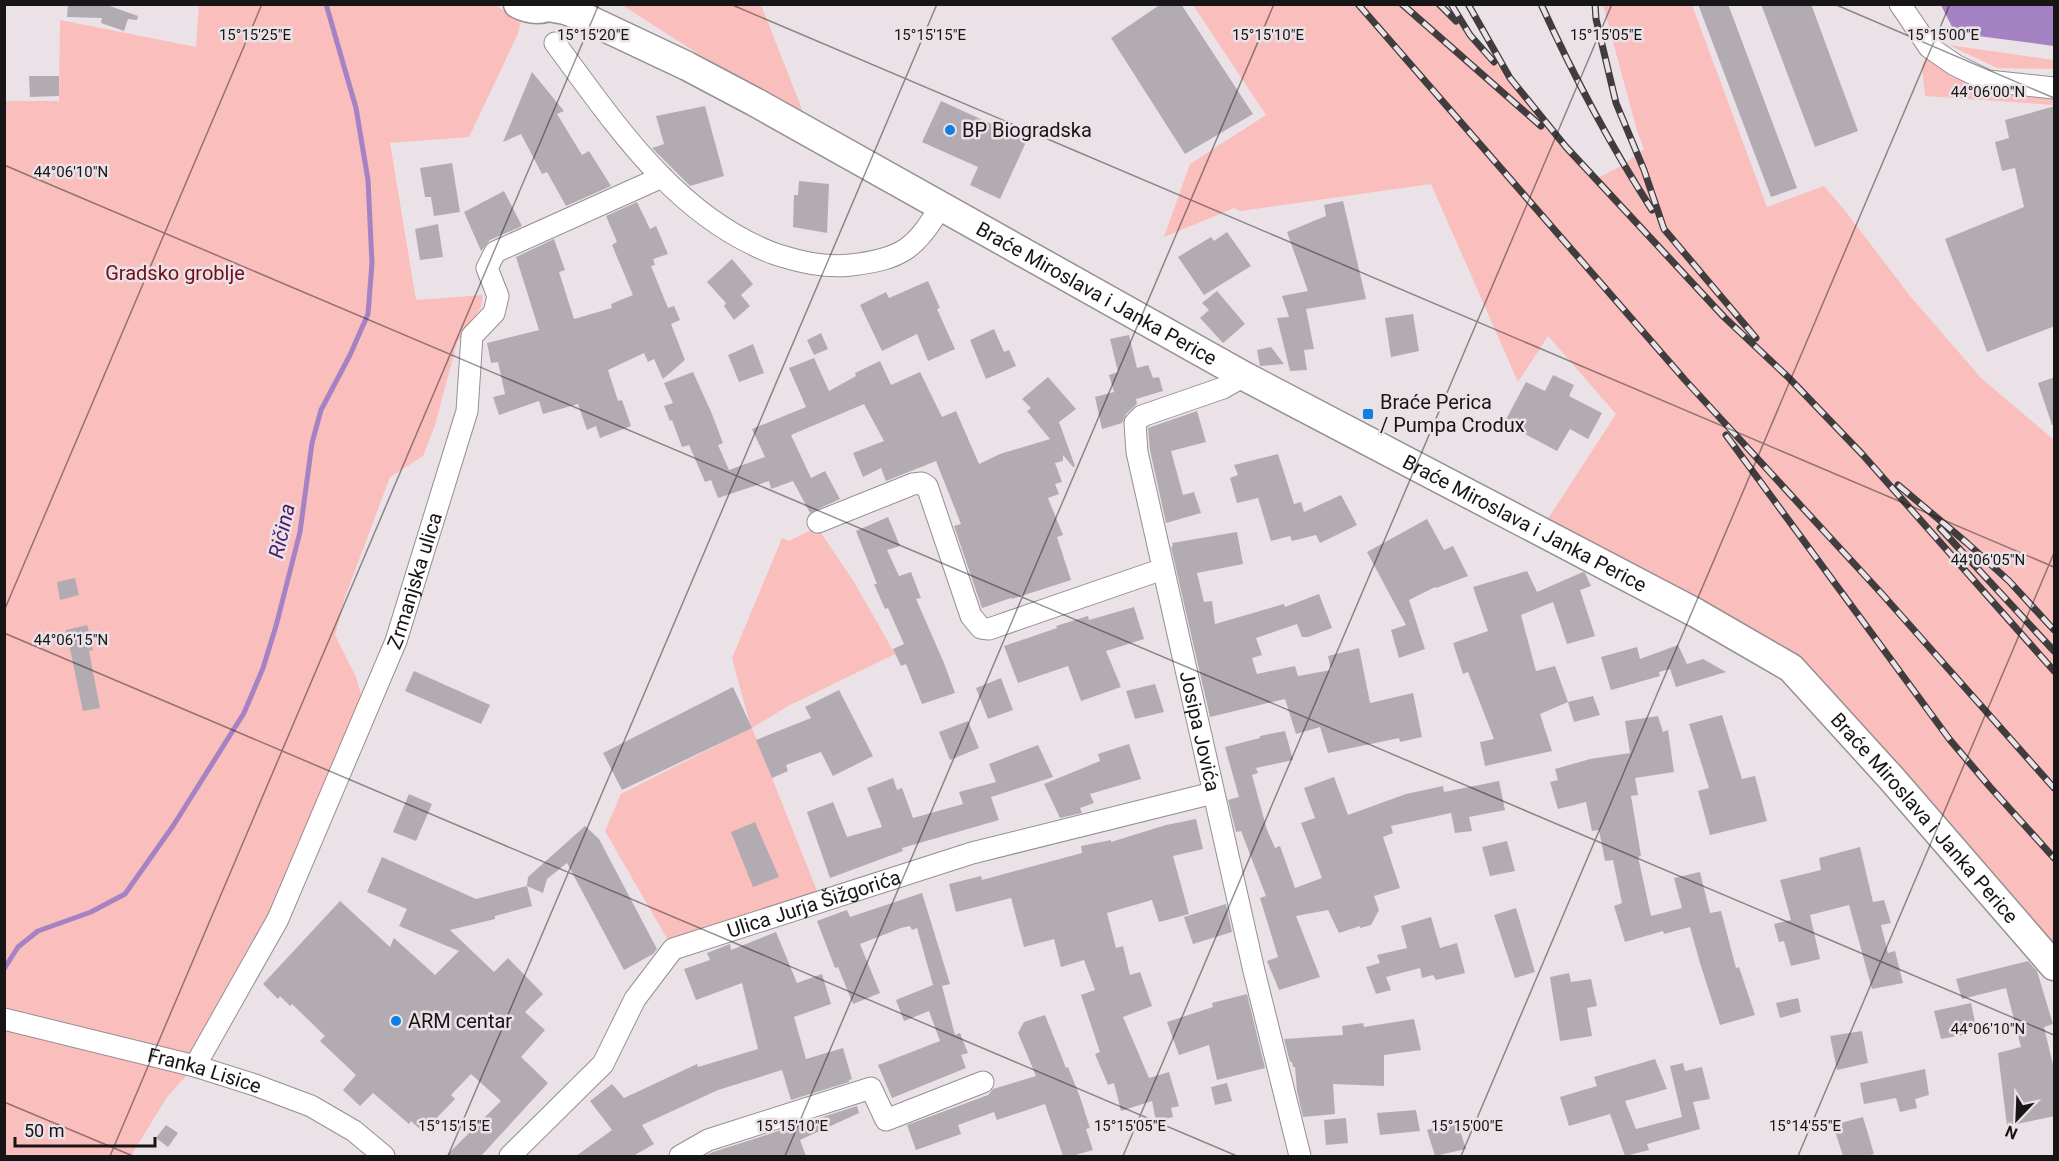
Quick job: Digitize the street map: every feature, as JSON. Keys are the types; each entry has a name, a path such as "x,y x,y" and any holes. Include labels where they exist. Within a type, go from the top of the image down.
{"main road":[{"name":"Braće Miroslava i Janka Perice","path":"518,4 527,8 551,6 579,15 687,66 1244,376 1686,608 1791,668 2055,966"},
{"name":"Braće Miroslava i Janka Perice","path":"598,4 687,66"}],"street":[{"path":"1900,4 1929,47 1955,65 1988,81 2055,88"},
{"path":"555,43 613,121 662,177 710,220 770,252 816,264 843,266 874,262 897,255 915,244 926,232 941,206"},
{"name":"Zrmanjska ulica","path":"195,1066 278,919 396,641 467,411 472,336 494,313 498,296 487,268 495,252 662,177"},
{"name":"Josipa Jovića","path":"1244,376 1223,388 1142,416 1135,423 1137,452 1213,793 1300,1156"},
{"path":"818,522 913,484 922,483 927,486 971,616 981,628 988,629 1163,569"},
{"name":"Ulica Jurja Šižgorića","path":"510,1156 603,1064 635,999 673,949 972,853 1213,793"},
{"name":"Franka Lisice","path":"8,1020 195,1066 255,1085 311,1106 354,1131 384,1156"},
{"path":"680,1156 708,1140 871,1088 886,1120 983,1082"}],"green space":[{"name":"Gradsko groblje","path":"493,4 521,21 517,36 469,137 390,143 416,300 483,295 481,307 457,343 435,425 423,456 390,477 345,597 335,635 356,677 366,712 278,919 195,1066 167,1097 132,1154 133,1156 5,1156 4,101 59,101 60,20 196,47 199,5"},
{"path":"622,5 761,5 805,117 697,53"},
{"path":"1193,5 1440,5 1510,78 1566,147 1596,179 1623,165 1644,149 1603,5 1692,5 1767,207 1824,186 1910,296 1981,378 2054,440 2054,966 1791,668 1540,531 1616,414 1548,336 1518,382 1431,184 1240,211 1234,208 1164,237 1190,164 1266,115"},
{"path":"1949,45 2054,60 2054,69 1997,68"},
{"path":"1929,47 1955,65 2054,88 2054,105 1925,96 1922,67"},
{"path":"817,527 854,582 895,654 788,706 752,728 821,901 673,949 605,831 621,794 751,728 732,658 782,538 789,541"}],"shaded area":[{"path":"1941,5 2054,5 2054,46 1955,33"}],"building":[{"path":"68,4 104,4 138,16 137,20 128,19 124,31 101,23 102,18 67,17"},
{"path":"1161,4 1181,4 1253,114 1185,154 1111,38"},
{"path":"1698,4 1728,4 1797,188 1771,197"},
{"path":"1761,4 1811,4 1858,131 1815,147"},
{"path":"532,72 564,111 557,114 582,155 589,151 611,186 566,206 547,172 542,174 521,134 503,142"},
{"path":"29,76 59,76 59,96 30,97"},
{"path":"941,101 1027,140 1000,199 970,185 978,167 922,142"},
{"path":"705,106 724,176 690,186 652,148 664,144 656,116"},
{"path":"2055,106 2055,326 1987,352 1945,239 2024,207 2015,168 2002,171 1995,142 2009,138 2005,120"},
{"path":"452,163 460,212 434,216 431,197 425,197 420,168"},
{"path":"799,181 829,184 827,233 793,227 794,195 798,195"},
{"path":"504,191 522,226 490,240 481,251 464,212"},
{"path":"1343,201 1366,299 1306,309 1314,349 1304,350 1307,370 1290,371 1277,318 1289,317 1282,296 1308,291 1287,232 1326,216 1324,205"},
{"path":"637,202 650,229 656,226 668,254 653,259 655,265 651,266 668,308 674,306 680,320 671,324 685,360 663,379 654,359 648,362 644,353 608,370 618,401 622,400 631,426 600,438 596,426 587,430 578,404 543,414 539,401 499,415 493,397 505,394 498,362 491,363 487,343 539,330 516,257 554,239 565,270 559,272 574,319 612,308 611,304 633,295 612,245 617,242 606,216"},
{"path":"438,224 443,257 420,260 415,229"},
{"path":"1227,232 1251,266 1204,295 1178,257 1211,237 1214,241"},
{"path":"732,259 753,284 741,295 750,306 734,320 724,306 726,303 707,282"},
{"path":"928,281 940,308 937,309 955,349 928,361 917,334 882,351 860,305 886,292 889,298"},
{"path":"1217,291 1245,324 1223,343 1200,318 1209,310 1202,303"},
{"path":"1413,314 1419,351 1391,357 1385,318"},
{"path":"994,329 1004,352 1009,350 1016,366 986,379 970,340"},
{"path":"821,333 828,349 814,355 807,340"},
{"path":"1129,335 1137,368 1148,365 1153,378 1159,377 1163,391 1136,399 1137,404 1126,414 1122,423 1102,429 1095,397 1114,392 1109,375 1118,372 1110,339"},
{"path":"753,344 764,373 739,382 728,355"},
{"path":"1271,347 1284,364 1260,366 1257,350"},
{"path":"814,358 829,391 856,376 855,373 880,361 891,385 920,372 942,417 956,411 979,464 1000,454 1050,439 1027,411 1031,408 1022,399 1048,377 1076,409 1059,422 1075,466 1073,467 1063,455 1063,461 1055,463 1062,482 1055,484 1059,494 1048,498 1063,535 1057,537 1071,580 982,608 954,526 961,524 936,461 886,481 881,468 863,477 853,453 884,441 864,404 791,435 811,478 825,471 840,499 810,513 793,481 771,489 769,481 718,498 711,480 705,482 689,445 682,447 664,406 673,403 664,383 693,372 723,443 718,445 729,470 765,457 752,429 806,407 789,368"},
{"path":"1553,375 1574,385 1569,396 1602,413 1588,439 1570,429 1557,451 1504,423 1526,382 1545,391"},
{"path":"2055,377 2055,425 2052,425 2038,383"},
{"path":"1197,411 1206,442 1171,451 1183,495 1194,492 1201,513 1166,523 1150,450 1148,428"},
{"path":"1278,454 1294,504 1301,502 1304,512 1341,495 1357,525 1320,543 1316,535 1292,541 1290,536 1271,541 1258,498 1237,503 1230,478 1238,475 1234,465"},
{"path":"888,517 900,546 887,550 899,576 911,572 921,598 916,599 955,693 922,704 906,664 901,666 893,649 904,644 874,584 877,584 856,531"},
{"path":"1427,519 1444,550 1453,546 1468,576 1435,587 1409,600 1425,649 1399,658 1391,630 1406,625 1367,552"},
{"path":"1237,532 1243,564 1197,573 1204,602 1212,601 1215,624 1284,604 1285,607 1319,594 1332,628 1302,637 1297,624 1256,638 1262,655 1252,658 1257,674 1295,666 1298,676 1331,670 1328,656 1359,648 1370,703 1413,693 1422,737 1400,742 1399,738 1328,753 1320,727 1296,734 1285,699 1210,717 1171,547 1172,543"},
{"path":"1527,571 1537,592 1585,573 1591,586 1580,590 1595,636 1567,644 1553,602 1521,615 1536,671 1555,666 1568,702 1540,714 1552,751 1485,766 1480,742 1494,739 1468,672 1463,674 1453,643 1488,631 1473,587"},
{"path":"75,578 79,595 60,600 57,582"},
{"path":"1134,607 1144,639 1106,651 1121,687 1081,701 1068,666 1018,683 1004,646 1088,616 1089,620"},
{"path":"87,625 94,641 93,650 89,651 100,708 83,711 66,630"},
{"path":"1678,645 1687,664 1703,659 1726,672 1676,687 1670,669 1659,672 1660,676 1611,690 1601,657 1637,647 1640,659"},
{"path":"414,671 490,705 481,724 405,691"},
{"path":"1001,678 1013,710 988,719 976,688"},
{"path":"1155,684 1164,712 1135,719 1126,691"},
{"path":"733,687 752,728 622,790 603,753"},
{"path":"839,690 873,756 833,776 821,752 786,765 788,771 772,778 756,740 811,718 805,707"},
{"path":"1593,696 1600,715 1574,722 1568,702"},
{"path":"1722,715 1742,779 1755,776 1767,821 1710,835 1698,791 1709,788 1689,724"},
{"path":"1658,716 1663,732 1668,730 1674,772 1635,778 1638,795 1631,796 1641,856 1638,857 1651,916 1682,908 1674,878 1700,872 1710,913 1721,911 1736,968 1739,967 1755,1015 1720,1025 1690,927 1664,934 1663,931 1625,942 1614,906 1622,903 1613,860 1605,861 1599,830 1592,831 1586,802 1558,809 1550,782 1558,780 1555,769 1590,759 1630,753 1625,721"},
{"path":"968,721 979,748 950,760 939,732"},
{"path":"1285,731 1293,760 1256,768 1258,773 1252,775 1267,830 1275,848 1280,846 1295,888 1322,878 1301,823 1315,818 1304,788 1334,777 1348,815 1406,794 1443,786 1444,792 1499,781 1505,810 1469,817 1472,831 1455,833 1451,813 1391,826 1393,833 1383,837 1400,888 1374,896 1379,910 1371,925 1360,928 1360,926 1339,933 1328,910 1296,916 1320,977 1279,990 1267,961 1278,957 1260,898 1266,896 1241,831 1236,832 1228,800 1239,797 1225,747"},
{"path":"1129,744 1141,779 1090,794 1094,803 1080,808 1082,813 1060,818 1044,784 1100,761 1098,754"},
{"path":"1038,745 1053,777 991,797 999,820 902,848 903,851 830,878 807,812 833,802 847,837 882,827 867,788 893,778 897,790 902,788 913,818 963,804 959,792 996,782 989,764"},
{"path":"409,794 432,804 416,841 393,832"},
{"path":"1196,819 1203,849 1173,856 1189,914 1159,922 1152,900 1107,913 1116,948 1123,946 1130,975 1140,972 1152,1006 1123,1017 1149,1078 1169,1072 1179,1106 1171,1108 1173,1117 1156,1121 1152,1101 1121,1111 1114,1083 1108,1085 1095,1054 1100,1052 1081,995 1095,990 1084,960 1061,967 1054,939 1024,947 1011,898 956,912 949,884 981,876 982,880 1082,853 1081,846 1111,840 1111,842 1166,825"},
{"path":"755,822 779,877 753,887 731,832"},
{"path":"585,826 599,839 657,949 653,954 624,970 567,863 547,879 543,893 527,886 528,877"},
{"path":"1507,841 1515,871 1490,876 1482,847"},
{"path":"1860,847 1873,902 1884,900 1891,923 1881,925 1888,953 1895,951 1903,983 1872,989 1849,905 1810,915 1820,959 1791,966 1784,941 1779,942 1774,924 1791,920 1780,880 1821,870 1819,858"},
{"name":"ARM centar","path":"382,857 476,899 527,886 532,906 495,916 495,919 450,930 494,972 508,958 543,994 525,1012 545,1030 521,1057 548,1083 481,1156 446,1156 501,1101 471,1074 451,1095 455,1099 423,1132 411,1121 409,1124 373,1093 360,1106 343,1090 356,1075 320,1041 325,1036 292,1004 290,1006 280,996 278,999 263,984 340,901 390,947 394,938 435,975 459,951 399,926 407,909 367,892"},
{"path":"922,893 950,984 942,986 955,1035 960,1033 968,1053 961,1055 966,1068 892,1098 878,1065 940,1041 929,1011 904,1021 896,1000 933,985 917,928 912,930 910,926 901,928 860,944 880,993 853,1004 838,967 835,968 817,921 847,910 850,917"},
{"path":"1226,904 1232,932 1193,944 1184,917"},
{"path":"1516,908 1535,972 1515,978 1494,915"},
{"path":"1431,917 1440,948 1457,943 1465,973 1436,980 1433,975 1422,978 1420,968 1386,977 1391,990 1376,994 1366,967 1380,963 1377,955 1407,948 1401,926"},
{"path":"776,932 797,983 822,974 831,1004 794,1017 806,1059 843,1048 852,1079 849,1082 791,1100 782,1070 718,1090 642,1125 654,1144 633,1156 576,1156 612,1130 590,1101 612,1084 624,1098 697,1064 698,1067 758,1049 742,983 696,1000 684,969 710,960 707,953 730,944 731,950"},
{"path":"2028,961 2037,971 2053,1024 2044,1027 2055,1073 2055,1116 2007,1126 1998,1053 2021,1047 2006,988 1962,999 1956,979"},
{"path":"1569,973 1571,982 1591,979 1597,1006 1587,1008 1592,1036 1560,1041 1550,977"},
{"path":"1247,994 1265,1068 1217,1080 1209,1045 1179,1055 1167,1022 1213,1007 1212,1003"},
{"path":"1798,998 1801,1012 1780,1018 1776,1003"},
{"path":"1971,1003 1976,1027 1962,1030 1963,1035 1941,1039 1934,1011"},
{"path":"1045,1015 1080,1097 1090,1128 1086,1129 1093,1150 1063,1156 1045,1104 997,1120 994,1112 958,1125 961,1134 916,1150 907,1125 988,1095 993,1089 1036,1076 1018,1033 1024,1022"},
{"path":"1414,1019 1421,1050 1384,1055 1384,1086 1333,1084 1335,1114 1303,1117 1297,1091 1295,1067 1290,1062 1284,1039 1343,1035 1342,1026 1363,1023 1364,1027"},
{"path":"1862,1031 1868,1063 1837,1070 1830,1036"},
{"path":"1655,1059 1667,1089 1625,1101 1636,1129 1682,1117 1670,1066 1683,1063 1685,1071 1702,1067 1710,1099 1693,1102 1700,1129 1647,1144 1649,1150 1625,1156 1610,1114 1569,1126 1560,1097 1597,1086 1594,1077"},
{"path":"1925,1069 1929,1095 1915,1099 1917,1108 1900,1112 1896,1098 1864,1104 1860,1083"},
{"path":"1227,1083 1232,1101 1215,1105 1211,1087"},
{"path":"857,1106 859,1113 800,1140 806,1156 705,1156 713,1152"},
{"path":"1416,1110 1420,1131 1380,1135 1377,1113"},
{"path":"1863,1117 1874,1154 1843,1156 1833,1125"},
{"path":"1346,1118 1348,1143 1326,1145 1324,1120"},
{"path":"1457,1121 1466,1149 1435,1156 1427,1130"},
{"path":"166,1125 178,1133 168,1147 156,1138"}],"waterway":[{"name":"Ričina","path":"4,969 18,947 38,931 91,912 125,894 173,826 244,713 263,668 300,532 312,443 321,410 350,355 368,314 372,263 368,180 356,108 326,4"}],"railway":[{"path":"1358,4 1685,380 1882,594 2054,788"},
{"path":"1402,4 1541,126"},
{"path":"1439,4 1456,21"},
{"path":"1451,4 1470,35 1494,62"},
{"path":"1468,4 1510,78 1566,147 1724,317 1789,378 1862,454 2054,671"},
{"path":"1541,4 1593,109 1652,210"},
{"path":"1595,4 1596,19 1616,103 1644,170 1664,229 1756,338"},
{"path":"1726,435 1950,740 2054,858"},
{"path":"1898,485 2009,581 2054,630"},
{"path":"1940,528 2054,651"}],"place":[{"name":"BP Biogradska","path":"950,130"},
{"name":"Braće Perica / Pumpa Crodux","path":"1368,414"},
{"name":"ARM centar","path":"396,1021"}]}
